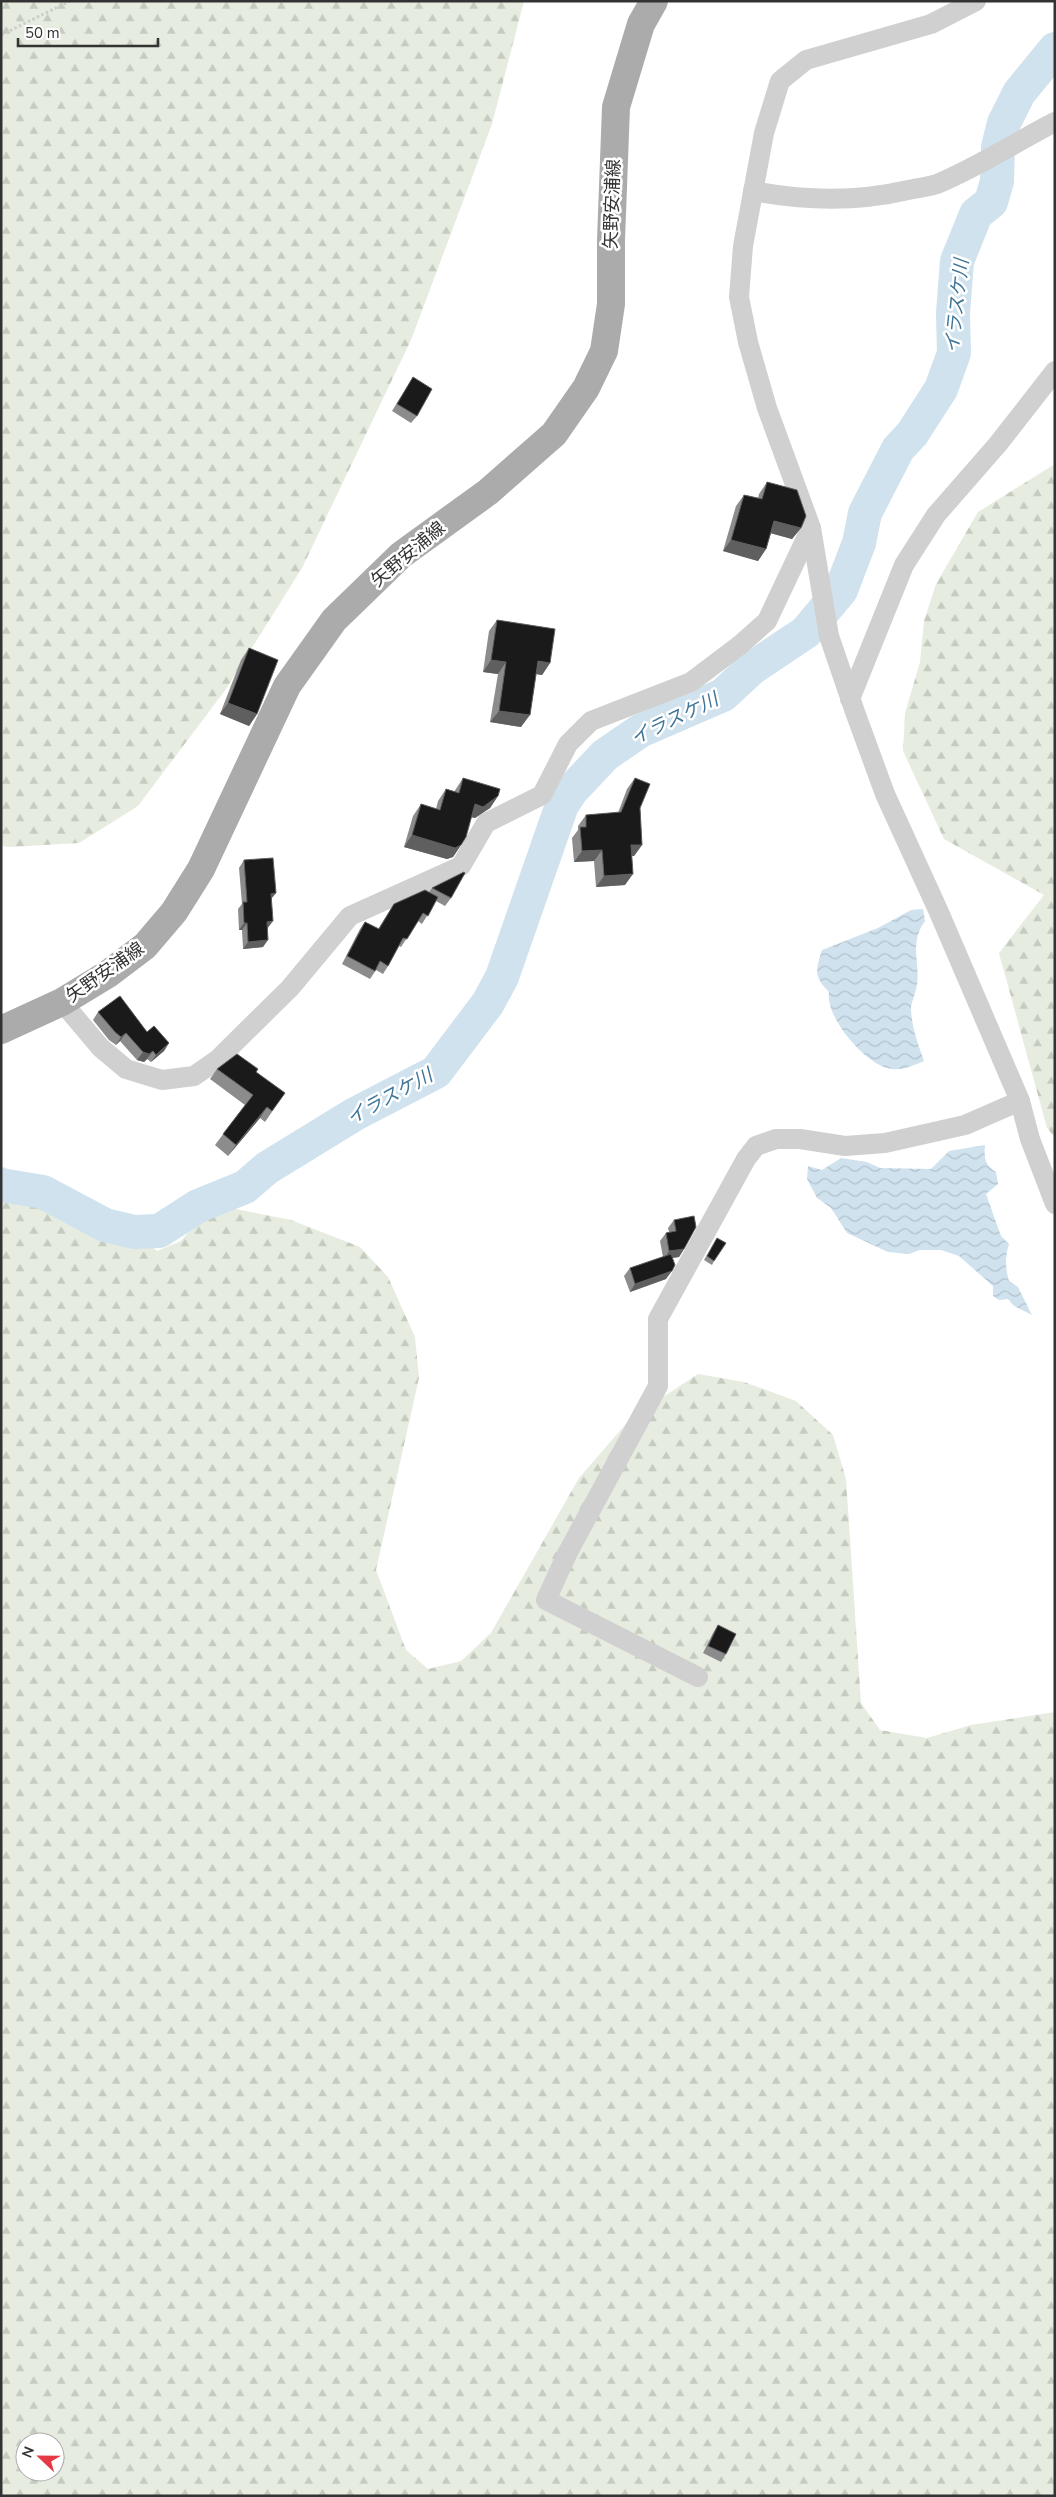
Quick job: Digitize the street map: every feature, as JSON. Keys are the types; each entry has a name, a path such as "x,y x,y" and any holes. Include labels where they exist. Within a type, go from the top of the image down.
{"main road":[{"name":"矢野安浦線","path":"1,1030 62,1002 108,974 145,946 174,912 201,869 287,686 334,620 400,555 488,492 554,434 586,388 604,350 611,304 611,240 616,107 641,24 654,1"}],"street":[{"path":"976,1 931,24 806,60 780,81 764,134 743,246 739,297 748,342 767,408 811,528 829,636 850,699 885,794 908,842 1020,1101 1030,1140 1055,1204"},
{"path":"754,192 815,199 847,199 882,196 936,184 1004,151 1055,122"},
{"path":"850,699 904,565 936,516 1004,438 1055,371"},
{"path":"62,1002 101,1048 126,1069 162,1080 194,1076 217,1060 290,988 350,916 461,866 486,823 542,795 568,744 591,721 691,682 740,645 767,621 811,528"},
{"path":"698,1677 546,1600 568,1552 658,1386 658,1319 746,1159 756,1146 776,1139 800,1139 845,1146 885,1143 965,1126 1020,1101"}],"path":[{"path":"1,35 70,1"}],"green space":[{"path":"1,1 524,1 492,124 411,340 302,568 226,689 138,806 79,843 10,847 1,846"},
{"path":"1055,464 1055,1138 1047,1128 999,953 1044,895 944,839 903,751 905,713 920,662 924,621 936,584 978,512"},
{"path":"1,1166 126,1223 157,1251 181,1241 202,1216 220,1206 291,1220 360,1247 388,1277 415,1337 419,1378 376,1570 406,1650 428,1669 461,1661 491,1633 579,1478 631,1418 698,1374 744,1382 796,1401 833,1435 846,1479 861,1703 880,1730 927,1738 971,1725 1055,1712 1055,2496 1,2496"}],"water":[{"path":"923,909 925,921 917,937 918,976 911,1014 924,1061 902,1069 887,1068 878,1064 857,1048 840,1025 833,1014 829,1002 829,992 818,977 818,963 822,950 878,928 911,910"},
{"path":"985,1145 986,1161 989,1167 996,1172 998,1184 986,1194 1001,1236 1009,1244 1006,1262 1009,1281 1018,1287 1032,1315 1014,1306 1008,1299 999,1300 993,1296 993,1286 959,1256 941,1250 920,1250 909,1254 888,1252 847,1233 831,1208 817,1198 807,1179 808,1166 822,1170 841,1158 867,1162 880,1168 931,1169 949,1151"}],"building":[{"path":"413,377 432,389 417,416 397,404"},
{"path":"767,482 797,490 806,516 801,528 774,521 766,549 731,540 744,495 762,499"},
{"path":"497,620 555,629 550,663 538,661 530,715 499,711 506,662 491,660"},
{"path":"249,648 278,660 257,714 228,703"},
{"path":"463,778 500,789 498,796 483,807 475,804 466,837 461,845 455,848 412,835 421,804 440,810 446,789 459,793"},
{"path":"635,778 650,784 640,808 642,845 631,845 633,874 604,876 602,850 582,851 580,827 586,827 586,815 621,812"},
{"path":"273,858 276,893 271,894 273,921 267,922 268,940 248,942 247,923 244,923 243,902 247,902 244,860"},
{"path":"464,872 451,898 432,888"},
{"path":"425,890 438,897 428,916 423,913 407,939 403,938 388,966 380,961 375,971 347,956 365,922 379,929 394,904"},
{"path":"120,996 147,1032 154,1026 169,1043 156,1055 153,1051 149,1054 143,1052 126,1033 121,1037 98,1012"},
{"path":"237,1054 258,1069 256,1072 285,1093 272,1111 267,1107 236,1145 223,1134 253,1095 217,1069"},
{"path":"694,1216 696,1227 684,1249 669,1251 666,1233 676,1231 674,1220"},
{"path":"717,1238 726,1243 714,1261 707,1256"},
{"path":"671,1254 675,1265 672,1271 635,1284 630,1268"},
{"path":"718,1625 736,1634 726,1654 708,1646"}],"waterway":[{"name":"イラスケ川","path":"1,1185 43,1192 105,1225 134,1232 159,1231 198,1206 245,1187 267,1168 355,1114 436,1072 488,1003 502,977 562,805 572,790 605,755 640,731 723,695 751,669 806,632 841,590 859,543 865,513 898,449 912,434 941,389 954,353 953,313 957,261 976,214 991,202 997,181 998,147 1004,123 1019,93 1055,49"}]}
